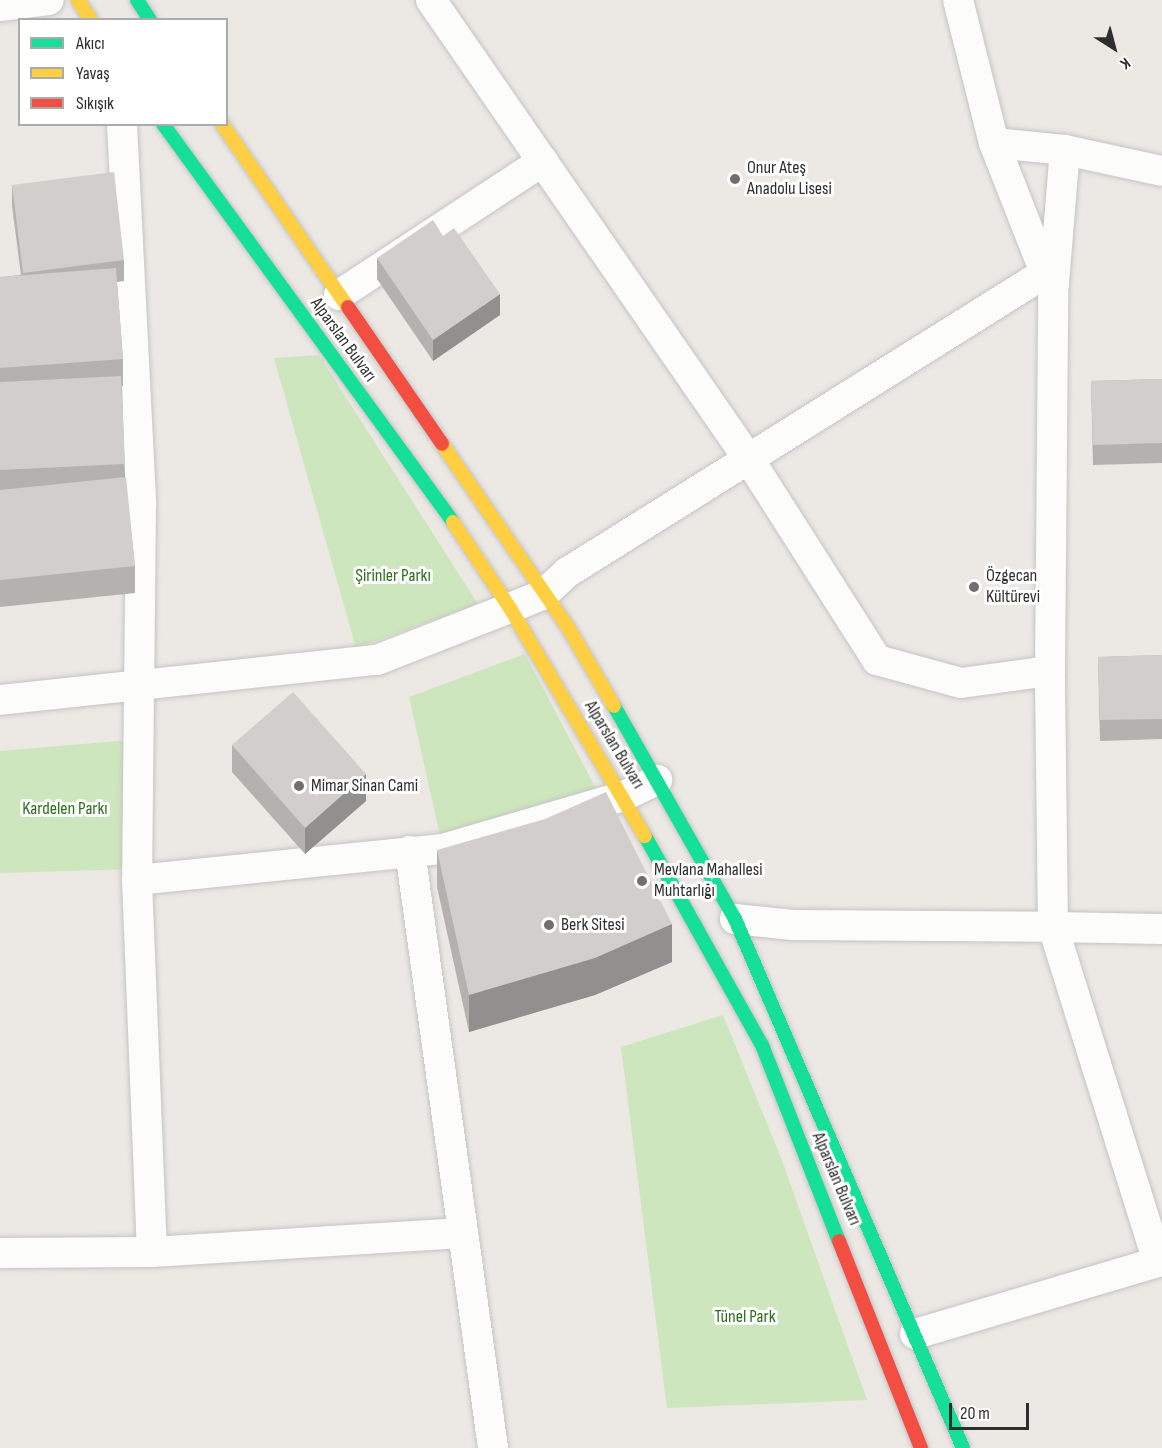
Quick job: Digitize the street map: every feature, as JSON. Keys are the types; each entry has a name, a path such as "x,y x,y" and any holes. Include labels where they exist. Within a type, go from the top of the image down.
{"main road":[{"path":"78,0 90,18"},
{"path":"137,0 149,18"},
{"name":"Alparslan Bulvarı","path":"164,126 446,511 510,608 624,796 718,972 762,1045 921,1448"},
{"name":"Alparslan Bulvarı","path":"223,126 569,629 735,919 963,1448"}],"street":[{"path":"431,0 747,458 877,660 961,683 1050,671"},
{"path":"958,0 994,143 1049,284"},
{"path":"0,6 44,8"},
{"path":"125,126 141,505 137,688 137,880 152,1252"},
{"path":"994,143 1065,150 1162,171"},
{"path":"915,1334 1160,1261 1053,927 1049,284 1065,150"},
{"path":"339,295 543,161"},
{"path":"0,700 137,688 377,660 510,608 544,594 568,572 747,458 1049,284"},
{"path":"137,880 443,849 624,796 657,780"},
{"path":"410,851 493,1448"},
{"path":"735,919 793,925 1162,930"},
{"path":"0,1253 152,1252 462,1233"}],"green space":[{"name":"Şirinler Parkı","path":"319,355 478,604 356,648 274,358"},
{"path":"525,654 602,800 443,849 409,697"},
{"name":"Kardelen Parkı","path":"130,740 134,869 0,873 0,751"},
{"name":"Tünel Park","path":"723,1015 783,1163 867,1400 667,1408 621,1047"}],"building":[{"path":"114,172 124,260 23,273 12,185"},
{"path":"433,220 443,236 454,228 500,294 433,340 377,258"},
{"path":"116,268 123,359 0,368 0,277"},
{"path":"121,376 125,464 0,470 0,382"},
{"path":"1162,379 1162,443 1093,445 1091,381"},
{"path":"126,477 135,566 0,580 0,490"},
{"path":"1162,655 1162,719 1100,720 1098,657"},
{"name":"Mimar Sinan Cami","path":"293,692 366,774 305,828 232,745"},
{"name":"Berk Sitesi","path":"606,792 672,924 595,958 469,995 437,850 545,819"}],"traffic: fast":[{"path":"137,0 149,18"},
{"path":"164,126 453,522"},
{"path":"614,706 735,919 963,1448"},
{"path":"645,836 762,1045 839,1241"}],"traffic: slow":[{"path":"78,0 90,18"},
{"path":"223,126 348,307"},
{"path":"442,444 569,629 614,706"},
{"path":"453,522 510,608 645,836"}],"traffic: jam":[{"path":"348,307 442,444"},
{"path":"839,1241 921,1448"}],"place":[{"name":"Onur Ateş Anadolu Lisesi","path":"735,179"},
{"name":"Özgecan Kültürevi","path":"974,587"},
{"name":"Mimar Sinan Cami","path":"299,786"},
{"name":"Mevlana Mahallesi Muhtarlığı","path":"642,881"},
{"name":"Berk Sitesi","path":"549,925"}]}
